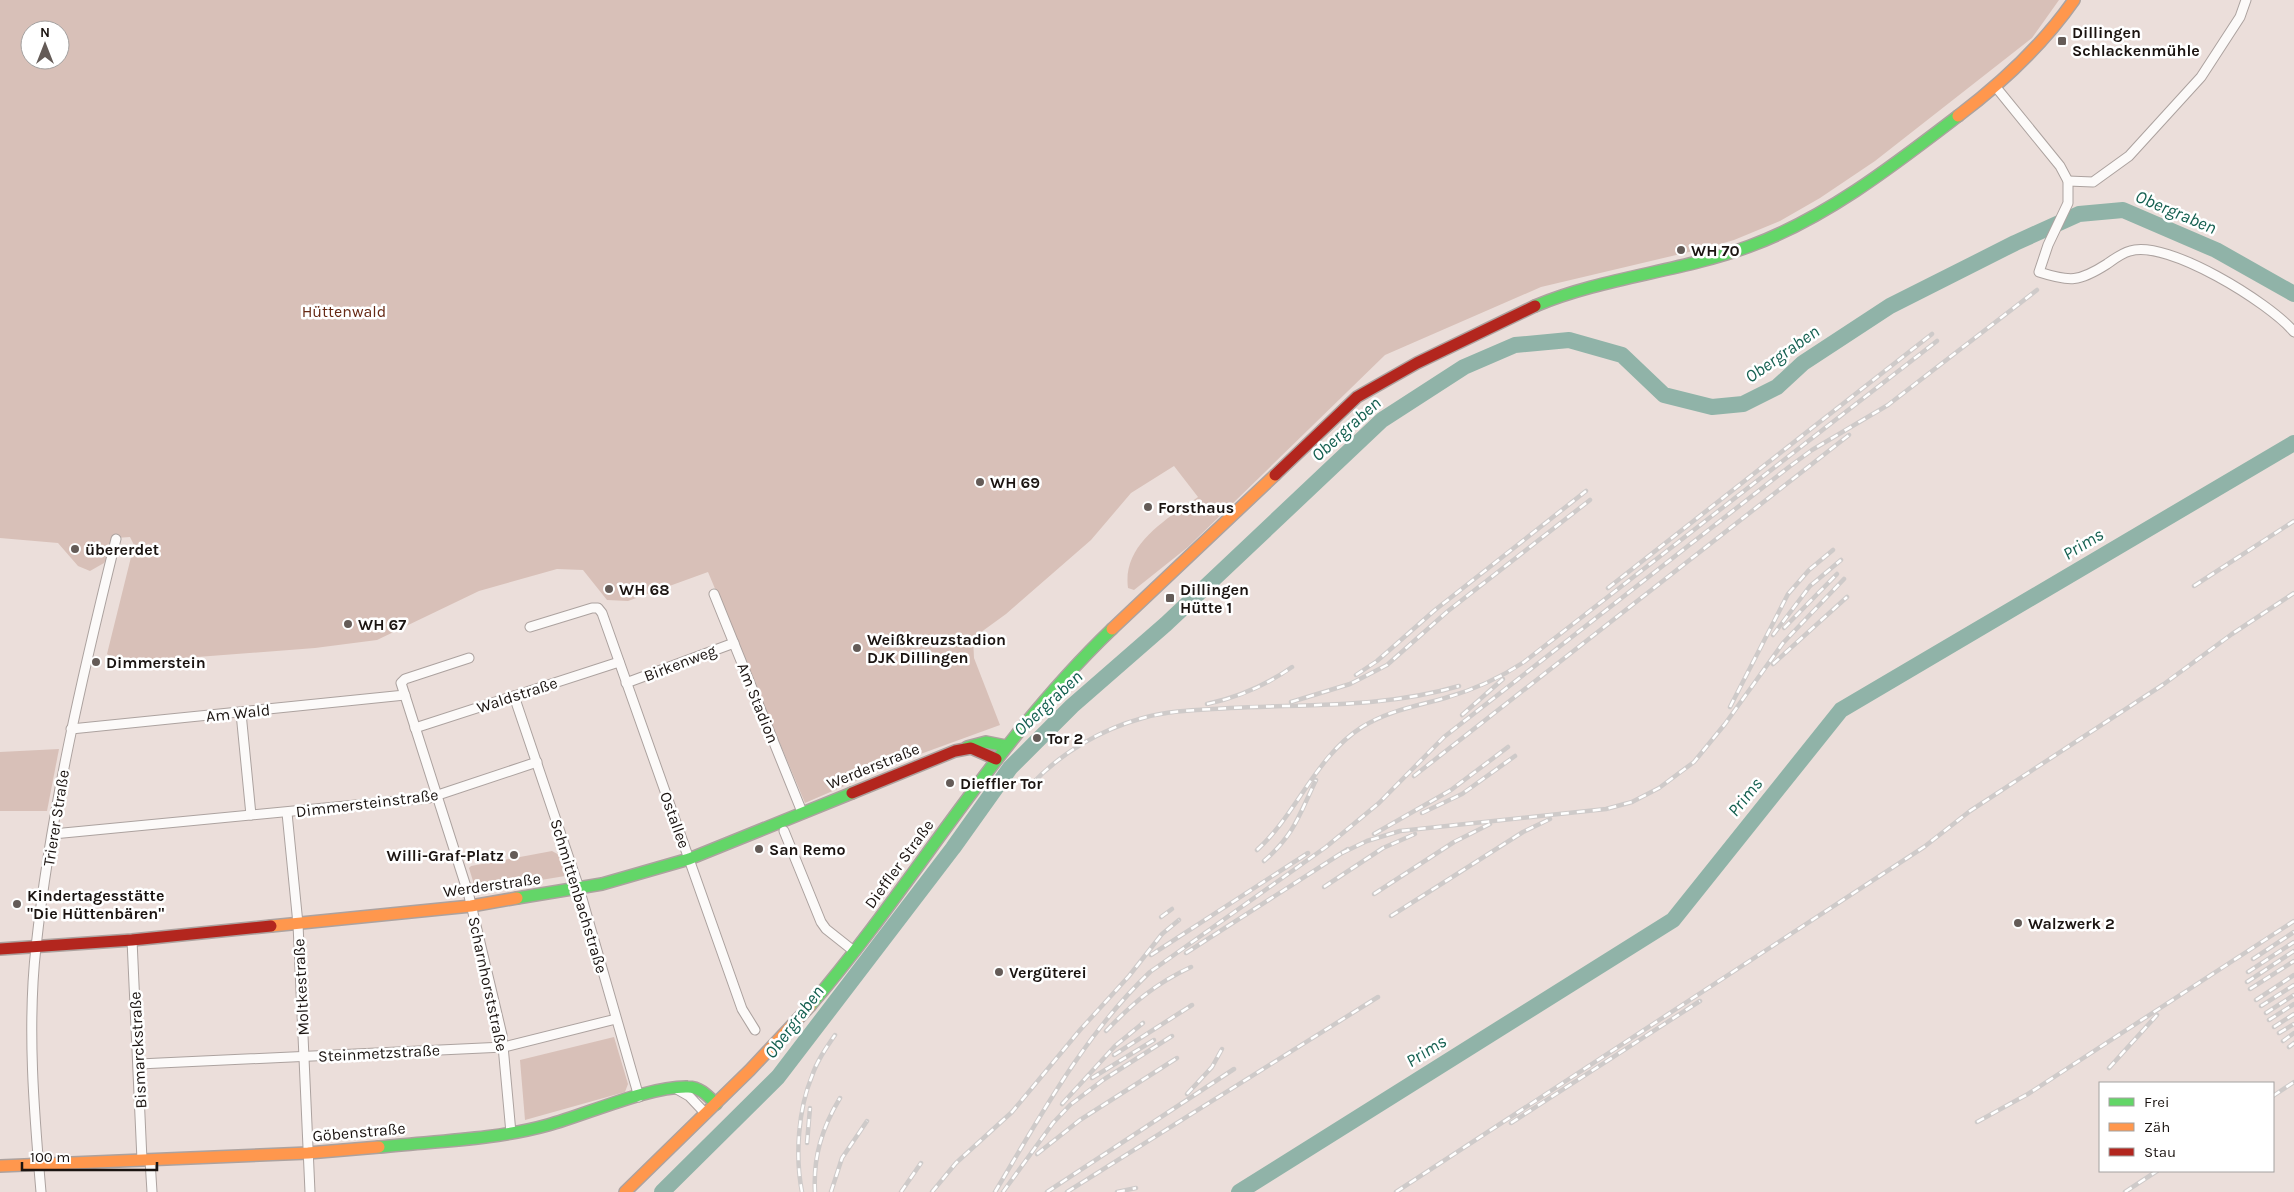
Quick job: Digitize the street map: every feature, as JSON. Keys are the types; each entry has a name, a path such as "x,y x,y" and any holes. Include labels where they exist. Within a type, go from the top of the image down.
{"main road":[{"name":"Dieffler Straße","path":"625,1192 784,1036 855,952 996,759 1059,683 1097,644 1357,397 1387,378 1542,303 1627,278 1724,255 1784,232 1836,203 1940,130 1995,86 2030,56 2056,27 2074,0"},
{"name":"Werderstraße","path":"0,949 132,940 471,906 579,888 634,876 689,858 972,744 991,741 1006,746"},
{"path":"964,748 977,750 996,759"},
{"name":"Göbenstraße","path":"0,1166 308,1153 511,1133 548,1125 666,1088 690,1085 716,1104"}],"street":[{"path":"2068,181 2093,182 2129,156 2201,77 2240,17 2246,0"},
{"path":"1995,86 2060,166 2068,181 2068,203 2048,245 2039,272 2068,280 2080,279 2130,250 2142,249 2171,254 2261,302 2294,332"},
{"name":"Trierer Straße","path":"41,1192 34,1094 33,989 35,947 71,729 116,539"},
{"name":"Am Stadion","path":"714,594 802,812"},
{"name":"Ostallee","path":"530,627 592,608 598,608 619,662 742,1009 755,1030"},
{"name":"Birkenweg","path":"626,683 734,643"},
{"path":"404,695 402,681 469,658"},
{"name":"Waldstraße","path":"415,728 619,662"},
{"name":"Am Wald","path":"71,729 404,695"},
{"name":"Scharnhorststraße","path":"404,695 438,796 471,906 504,1047 511,1133"},
{"name":"Schmittenbachstraße","path":"514,696 579,888 638,1097"},
{"path":"242,713 251,815"},
{"name":"Dimmersteinstraße","path":"53,834 287,813 438,796 537,762"},
{"name":"Moltkestraße","path":"287,813 298,924 310,1192"},
{"path":"784,831 821,922 826,929 855,952"},
{"name":"Bismarckstraße","path":"132,940 146,1160 152,1192"},
{"name":"Steinmetzstraße","path":"139,1064 504,1047 616,1019"},
{"path":"675,1088 689,1096 706,1114"}],"green space":[{"name":"Hüttenwald","path":"0,0 2059,0 2032,38 1875,161 1820,198 1780,221 1734,240 1710,247 1541,287 1385,355 1188,547 1134,590 1128,588 1128,572 1132,558 1139,546 1149,534 1173,514 1198,497 1174,466 1131,493 1091,540 1006,614 973,638 974,658 1000,725 904,760 805,803 708,572 628,601 607,600 583,570 557,569 479,591 377,640 315,648 171,659 135,666 115,660 107,654 134,545 130,537 116,538 104,563 90,571 78,566 58,543 0,538"},
{"path":"59,749 47,811 0,811 0,752"},
{"path":"552,851 563,857 565,876 476,891 469,868 471,866"},
{"path":"614,1037 628,1084 625,1092 525,1120 520,1060"}],"waterway":[{"name":"Obergraben","path":"662,1192 778,1077 953,848 1010,768 1072,706 1166,624 1382,420 1464,367 1515,345 1569,340 1622,355 1664,395 1712,407 1743,404 1777,387 1803,363 1890,306 2015,243 2079,214 2123,210 2216,250 2294,294"},
{"name":"Prims","path":"1239,1192 1673,920 1841,710 2294,443"}],"railway":[{"path":"995,1192 1047,1105 1084,1049 1126,996 1150,972 1326,847 1379,803 1444,737 1789,467 1812,450 1888,405 2037,290"},
{"path":"1608,588 1932,334"},
{"path":"1257,850 1284,820 1331,754 1362,727 1392,713 1476,687 1524,662 1937,341"},
{"path":"1414,776 1849,435"},
{"path":"1356,675 1377,661 1435,610 1586,491"},
{"path":"1291,702 1350,684 1387,665 1448,611 1590,500"},
{"path":"2194,586 2294,521"},
{"path":"1730,707 1788,594 1809,570 1833,550"},
{"path":"1773,635 1810,586 1841,560"},
{"path":"1784,628 1837,574"},
{"path":"1342,853 1367,841 1400,831 1606,809 1632,802 1659,788 1694,762 1725,724 1783,643 1844,579"},
{"path":"1396,1192 1924,847 1970,811 2164,684 2232,634 2294,593"},
{"path":"1773,664 1847,597"},
{"path":"1207,704 1251,690 1272,680 1292,667"},
{"path":"1462,715 1503,679"},
{"path":"1031,785 1042,773 1082,744 1112,729 1154,715 1230,708 1374,702 1431,693 1459,686"},
{"path":"1374,834 1451,790 1508,747"},
{"path":"1422,813 1462,794 1515,756"},
{"path":"1264,861 1290,833 1316,780"},
{"path":"1391,916 1523,832 1550,819"},
{"path":"1374,894 1454,842 1490,824"},
{"path":"1324,887 1383,848 1415,834"},
{"path":"1186,953 1348,849"},
{"path":"1151,955 1308,853"},
{"path":"1161,917 1172,909"},
{"path":"932,1192 956,1163 1012,1112 1080,1030 1129,976 1162,934 1179,920"},
{"path":"1977,1122 2028,1094 2294,921"},
{"path":"2253,959 2294,932"},
{"path":"2248,972 2294,942"},
{"path":"2247,982 2294,951"},
{"path":"2250,989 2294,961"},
{"path":"1106,1031 1146,995 1166,980 1191,967"},
{"path":"2256,1000 2294,975"},
{"path":"2261,1006 2294,985"},
{"path":"2266,1013 2294,995"},
{"path":"1067,1192 1378,997"},
{"path":"1511,1123 1700,1001"},
{"path":"2269,1020 2294,1004"},
{"path":"1114,1055 1192,1005"},
{"path":"2274,1027 2294,1014"},
{"path":"2109,1068 2157,1015"},
{"path":"1062,1104 1115,1046 1143,1023"},
{"path":"2279,1033 2294,1024"},
{"path":"2283,1041 2294,1033"},
{"path":"802,1192 798,1148 804,1103 816,1065 835,1035"},
{"path":"1003,1192 1053,1123 1070,1105 1103,1080 1172,1036"},
{"path":"1092,1078 1154,1040"},
{"path":"2289,1047 2294,1043"},
{"path":"1187,1094 1212,1067 1222,1049"},
{"path":"1037,1154 1080,1120 1177,1058"},
{"path":"1047,1192 1234,1069"},
{"path":"2274,1095 2294,1082"},
{"path":"815,1192 817,1155 820,1143 828,1120 840,1098"},
{"path":"807,1143 810,1108"},
{"path":"831,1192 842,1158 867,1121"},
{"path":"901,1192 921,1163"},
{"path":"2125,1192 2155,1172"},
{"path":"1117,1192 1136,1188"}],"traffic: fast":[{"path":"1535,306 1588,288 1723,255 1778,234 1806,221 1858,189 1958,116"},
{"path":"810,1006 849,959 992,766 1069,673 1112,629"},
{"path":"967,747 986,742 1006,746"},
{"path":"517,898 602,884 689,859 852,793"},
{"path":"379,1147 486,1137 528,1130 637,1096 672,1088 692,1087 704,1092 716,1104"}],"traffic: slow":[{"path":"1958,116 1991,90 2021,62 2049,33 2074,0"},
{"path":"1112,629 1275,475"},
{"path":"271,926 471,906 517,898"},
{"path":"625,1192 750,1070 810,1006"},
{"path":"0,1166 308,1153 379,1147"}],"traffic: jam":[{"path":"1275,475 1357,397 1417,363 1535,306"},
{"path":"852,793 955,751 971,748 996,759"},
{"path":"0,949 132,940 271,926"}],"place":[{"name":"Dillingen Schlackenmühle","path":"2062,41"},
{"name":"WH 70","path":"1681,250"},
{"name":"WH 69","path":"980,482"},
{"name":"Forsthaus","path":"1148,507"},
{"name":"übererdet","path":"75,549"},
{"name":"WH 68","path":"609,589"},
{"name":"Dillingen Hütte 1","path":"1170,598"},
{"name":"WH 67","path":"348,624"},
{"name":"Weißkreuzstadion DJK Dillingen","path":"857,648"},
{"name":"Dimmerstein","path":"96,662"},
{"name":"Tor 2","path":"1037,738"},
{"name":"Dieffler Tor","path":"950,783"},
{"name":"San Remo","path":"759,849"},
{"name":"Willi-Graf-Platz","path":"514,855"},
{"name":"Kindertagesstätte \"Die Hüttenbären\"","path":"17,904"},
{"name":"Walzwerk 2","path":"2018,923"},
{"name":"Vergüterei","path":"999,972"}]}
